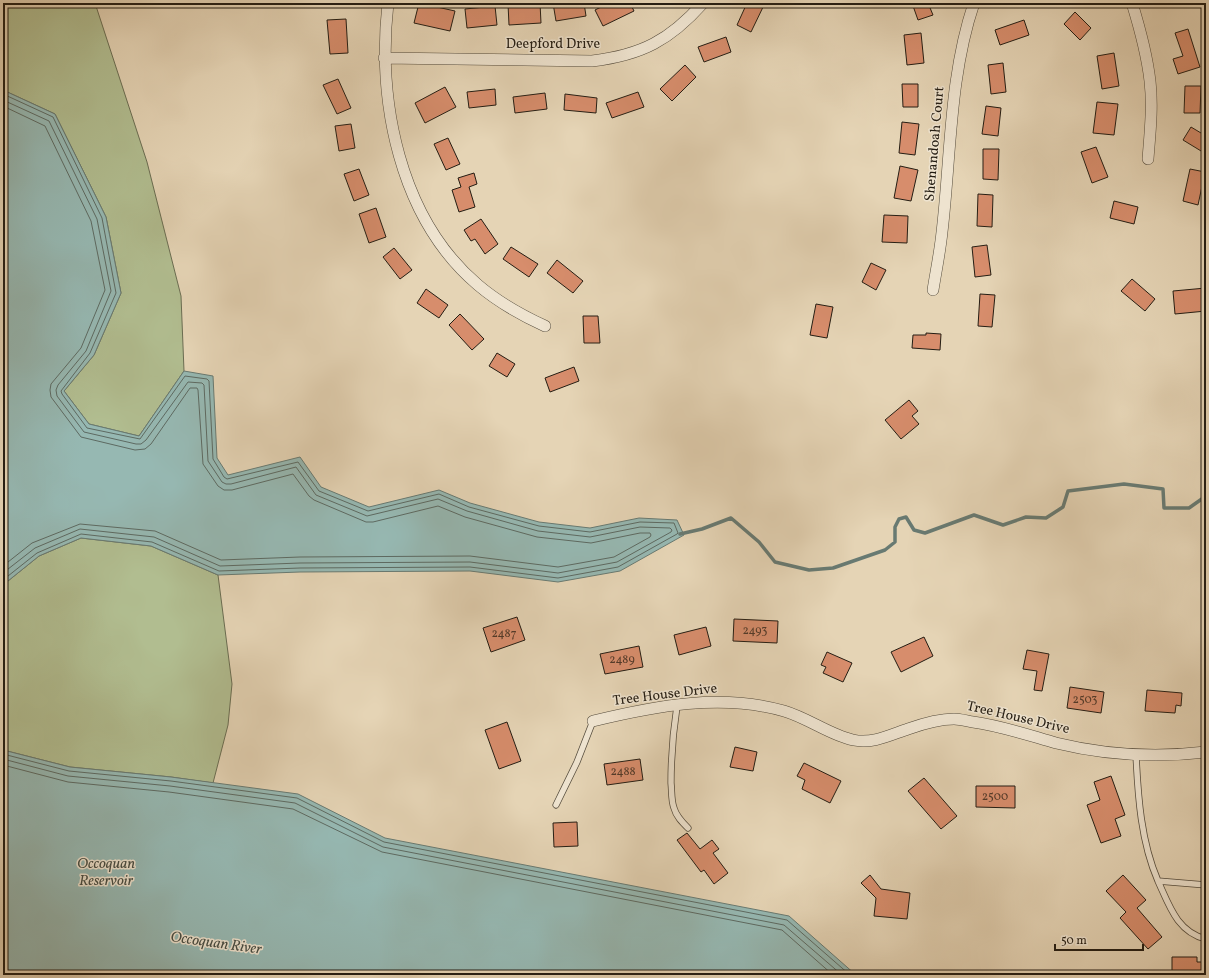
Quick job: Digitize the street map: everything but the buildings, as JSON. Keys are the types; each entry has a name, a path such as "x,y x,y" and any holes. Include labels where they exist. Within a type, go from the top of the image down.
{"street":[{"path":"388,3 384,58 387,90 397,146 414,198 445,250 478,285 510,308 545,326"},
{"name":"Deepford Drive","path":"384,58 592,61 612,59 632,54 654,44 687,21 703,3"},
{"name":"Shenandoah Court","path":"933,290 942,233 955,86 962,48 974,3"},
{"path":"1132,3 1146,57 1150,82 1151,103 1148,159"},
{"name":"Tree House Drive","path":"593,721 652,709 718,702 742,702 785,711 808,720 841,737 854,740 867,741 881,739 931,722 955,719 1016,730 1077,748 1107,753 1136,755 1180,755 1206,752"}],"lane":[{"path":"677,706 673,732 671,765 672,798 674,809 679,819 688,828"},
{"path":"556,805 577,762 593,721"},
{"path":"1136,755 1142,826 1152,867 1173,915 1180,925 1190,933 1206,939"},
{"path":"1158,881 1206,885"}],"green space":[{"path":"3,3 95,3 147,162 181,296 184,371 139,436 89,424 64,391 94,355 121,293 106,217 55,114 3,90"},
{"path":"81,538 151,546 218,575 232,684 228,725 213,783 171,777 70,767 3,750 3,585 39,556"}],"water":[{"path":"3,90 55,114 106,217 121,293 94,355 64,391 89,424 139,436 184,371 213,376 217,458 228,475 300,457 321,487 369,507 439,490 470,503 539,522 590,528 639,518 677,520 684,535 620,571 558,582 470,571 300,572 218,575 151,546 81,538 39,556 3,585"},
{"name":"Occoquan Reservoir","path":"3,750 70,767 171,777 298,794 385,838 789,916 856,975 3,975"}],"waterway":[{"path":"680,534 702,529 731,518 759,542 775,562 809,570 833,568 885,550 895,542 895,527 899,519 906,517 914,530 925,533 974,515 1003,525 1026,517 1046,518 1063,507 1068,491 1124,484 1163,489 1164,508 1189,508 1206,496"}],"water label":[{"name":"Occoquan River","path":"216,944"}]}
